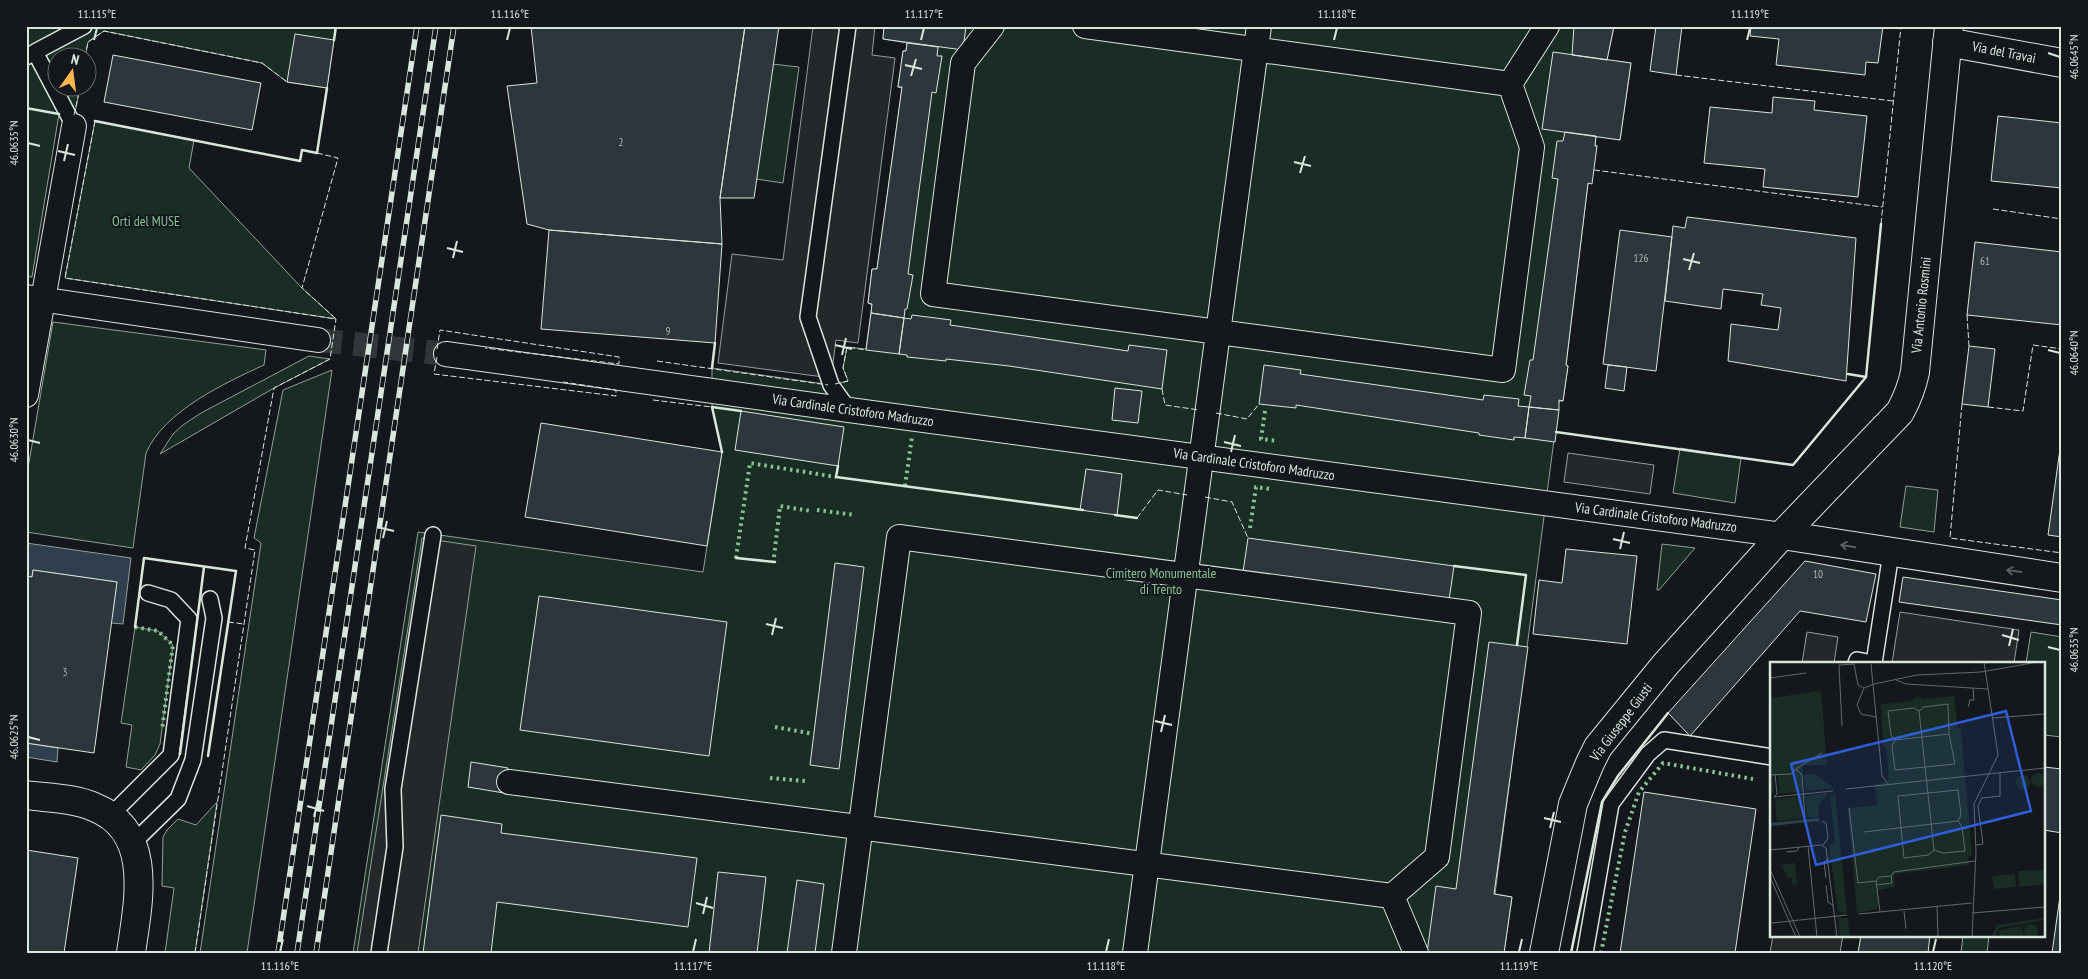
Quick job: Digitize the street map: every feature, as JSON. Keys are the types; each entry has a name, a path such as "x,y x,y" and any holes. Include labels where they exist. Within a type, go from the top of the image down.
{"street":[{"path":"992,26 963,63 933,294 1503,370 1532,147 1510,84"},
{"path":"1085,26 1257,38 1510,84"},
{"path":"1510,84 1547,26"},
{"name":"Via del Travai","path":"1948,34 2062,63"},
{"name":"Via Antonio Rosmini","path":"1782,535 1900,412 1913,385 1948,34"},
{"path":"1136,953 1257,38"},
{"path":"26,395 35,298 74,126"},
{"path":"35,298 318,340"},
{"name":"Via Cardinale Cristoforo Madruzzo","path":"446,354 1782,535 2062,578"},
{"name":"Via Giuseppe Giusti","path":"1544,953 1573,804 1598,747 1665,665 1782,535"},
{"path":"509,782 861,827 1148,864 1392,896 1437,856 1469,613 899,537 861,827 844,953"},
{"path":"26,795 92,806 111,816 124,827 132,844 139,869 139,895 128,951"},
{"path":"1392,896 1416,953"}],"lane":[{"path":"74,126 31,55 84,26"},
{"path":"848,26 808,317 832,385 849,410"},
{"path":"379,953 395,847 393,789 433,535"},
{"path":"1874,662 1891,553"},
{"path":"111,816 171,755 189,619 171,600 148,593"},
{"path":"132,844 178,799 193,760 214,618 210,599"},
{"path":"1856,662 1857,660 1868,662"},
{"path":"1584,953 1611,804 1648,754 1664,740 1770,757"}],"green space":[{"path":"26,26 336,26 327,88 287,82 262,63 104,31 88,42 87,48 48,48 48,98 78,98 74,117 59,114 32,277 26,276"},
{"name":"Cimitero Monumentale di Trento","path":"884,26 1614,26 1607,60 1631,63 1620,140 1596,136 1595,145 1597,146 1588,183 1566,365 1568,366 1563,401 1559,401 1495,894 1512,897 1504,953 353,953 418,532 703,572 722,452 712,407 712,368 832,385 848,381 843,368 847,347 866,349 872,305 868,303 872,269 877,269 902,88 898,87 903,51 906,51 907,43 883,39"},
{"path":"772,64 799,67 783,183 756,179"},
{"name":"Orti del MUSE","path":"95,121 194,140 189,168 302,288 336,319 65,278"},
{"path":"53,322 266,350 264,365 232,380 197,400 181,411 155,438 146,453 133,548 26,532 26,480"},
{"path":"309,356 330,359 274,388 160,454 173,434 201,413"},
{"path":"332,370 247,953 200,953 261,543 254,538 283,390"},
{"path":"1680,448 1741,458 1735,503 1673,493"},
{"path":"1906,486 1938,490 1934,532 1900,527"},
{"path":"1662,544 1695,548 1657,590"},
{"path":"135,627 158,631 173,645 160,744 155,755 141,770 126,767 132,725 121,723"},
{"path":"2031,632 2062,637 2062,737 2046,735 2046,662 2026,662"},
{"path":"217,802 195,953 165,953 174,888 162,886 163,837 178,819 196,825"},
{"path":"1963,936 1989,936 1987,953 1961,953"}],"shaded area":[{"path":"813,26 875,26 872,55 895,58 858,343 836,340 831,378 718,363 732,254 783,260"},
{"path":"1568,453 1654,465 1650,494 1564,482"},
{"path":"422,538 476,546 418,953 357,953"},
{"path":"1900,612 2019,630 2014,662 1892,662"},
{"path":"1807,632 1838,637 1834,662 1802,662"},
{"path":"1773,936 1843,936 1840,953 1770,953"}],"water":[{"path":"26,543 131,558 123,624 111,623 117,582 33,570 32,577 26,576"},
{"path":"26,743 58,748 57,762 26,757"}],"building":[{"path":"531,26 745,26 720,198 722,244 549,230 527,224 507,86 537,83"},
{"path":"745,26 779,26 754,198 720,198"},
{"path":"884,26 966,26 963,50 883,39"},
{"path":"1574,26 1614,26 1607,60 1572,55"},
{"path":"1656,26 1682,26 1676,75 1650,71"},
{"path":"1751,26 1883,26 1878,63 1866,62 1865,75 1776,65 1779,39 1750,36"},
{"path":"295,34 334,40 327,88 287,82"},
{"path":"907,43 938,47 937,56 942,56 936,93 932,92 908,274 913,275 904,318 871,313 872,304 868,303 872,269 877,269 902,87 898,87 903,51 906,51"},
{"path":"1553,52 1631,63 1620,140 1542,129"},
{"path":"113,55 261,83 252,130 104,102"},
{"path":"1773,97 1815,101 1814,110 1867,116 1858,197 1763,187 1765,169 1704,163 1710,107 1772,113"},
{"path":"1998,116 2062,123 2062,188 1991,181"},
{"path":"1565,132 1596,136 1595,146 1597,146 1592,184 1588,183 1566,365 1568,366 1563,401 1559,400 1559,410 1529,407 1531,396 1524,395 1530,360 1533,360 1558,179 1552,178 1557,141 1563,141"},
{"path":"1687,217 1856,238 1846,381 1728,361 1731,324 1778,330 1781,308 1761,305 1763,294 1723,289 1721,309 1665,301 1673,226 1685,228"},
{"path":"549,230 722,244 715,343 541,329"},
{"path":"1620,230 1672,237 1656,371 1603,364"},
{"path":"1975,242 2062,252 2062,325 1967,315"},
{"path":"871,313 904,318 899,354 866,350"},
{"path":"912,315 951,320 950,325 1128,351 1129,345 1167,350 1162,389 1009,366 907,357 907,355 899,354 904,318 911,319"},
{"path":"1969,346 1995,349 1988,407 1962,404"},
{"path":"1264,365 1301,370 1300,374 1483,400 1484,395 1519,399 1518,406 1529,407 1525,438 1514,437 1514,440 1479,435 1479,433 1296,405 1296,408 1259,404"},
{"path":"1608,365 1627,367 1624,391 1605,388"},
{"path":"1115,388 1142,391 1138,423 1112,420"},
{"path":"1529,407 1559,410 1555,442 1525,438"},
{"path":"741,411 844,427 838,466 735,450"},
{"path":"541,423 722,452 707,546 525,517"},
{"path":"2062,435 2062,537 2048,535"},
{"path":"1086,469 1122,474 1117,515 1080,510"},
{"path":"1248,538 1454,566 1449,600 1243,572"},
{"path":"1566,549 1637,556 1627,644 1533,634 1539,580 1562,583"},
{"path":"1805,561 1876,574 1866,622 1800,611 1690,736 1668,713"},
{"path":"835,563 864,567 839,769 810,765"},
{"path":"33,570 117,582 94,753 26,743 26,576 32,577"},
{"path":"1903,577 2062,600 2062,625 1899,602"},
{"path":"539,596 727,622 709,756 520,730"},
{"path":"1489,642 1528,647 1494,894 1512,897 1504,953 1427,953 1436,886 1456,889"},
{"path":"471,762 508,768 504,793 468,787"},
{"path":"2046,767 2062,769 2062,833 2046,830"},
{"path":"1644,792 1756,809 1735,953 1620,953"},
{"path":"441,815 502,824 501,833 697,858 688,927 497,902 491,953 423,953"},
{"path":"26,850 78,858 64,953 26,953"},
{"path":"718,872 766,877 757,953 709,953"},
{"path":"797,880 824,884 815,953 787,953"},
{"path":"2062,882 2062,953 2052,953"},
{"path":"1861,936 1930,936 1928,953 1858,953"}],"tunnel":[{"path":"318,340 446,354"}],"railway":[{"path":"278,953 417,26"},
{"path":"297,953 436,26"},
{"path":"316,953 454,26"}],"hedge":[{"path":"1265,411 1261,439 1278,441"},
{"path":"905,486 912,437"},
{"path":"736,558 750,463 836,477"},
{"path":"1250,528 1256,487 1270,489"},
{"path":"774,557 780,506 811,511"},
{"path":"817,510 855,515"},
{"path":"135,627 158,631 173,645 162,730"},
{"path":"775,727 814,734"},
{"path":"1601,953 1625,832 1639,792 1663,763 1753,779"},
{"path":"770,778 805,781"}],"fence":[{"path":"1881,224 1901,26"},
{"path":"87,48 88,42 104,31 262,63 287,82"},
{"path":"1676,75 1893,101"},
{"path":"74,115 78,98"},
{"path":"95,121 65,278 336,319"},
{"path":"317,153 338,158 302,288 336,319"},
{"path":"1594,170 1882,207"},
{"path":"1993,209 2062,219"},
{"path":"1967,315 1969,346"},
{"path":"195,953 255,550 245,548 274,388 330,359 336,319"},
{"path":"437,349 440,330 619,357 619,364 485,348"},
{"path":"1988,407 2023,411 2033,345 2062,349"},
{"path":"835,384 848,381 843,368 847,347 866,350"},
{"path":"437,357 434,374 616,396 616,390 563,382"},
{"path":"657,361 828,385"},
{"path":"1162,389 1165,405 1199,410"},
{"path":"653,400 712,407"},
{"path":"1216,413 1247,419 1259,404"},
{"path":"1962,404 1950,538 2062,553"},
{"path":"1137,518 1158,490 1187,495"},
{"path":"1205,497 1232,502 1248,538"},
{"path":"228,622 244,624"}],"wall":[{"path":"334,40 336,26"},
{"path":"95,121 300,161 302,150 317,153 327,88"},
{"path":"26,108 59,114"},
{"path":"1556,432 1793,465 1866,377 1881,224"},
{"path":"712,368 715,343"},
{"path":"1848,374 1866,377"},
{"path":"722,452 712,407 741,411"},
{"path":"838,466 836,477 1083,510"},
{"path":"1115,515 1137,518"},
{"path":"135,627 144,558 236,571 208,756"},
{"path":"736,558 775,562"},
{"path":"1454,566 1526,575 1517,645"},
{"path":"180,754 204,567"},
{"path":"1571,953 1602,802 1618,776 1668,713"}]}
